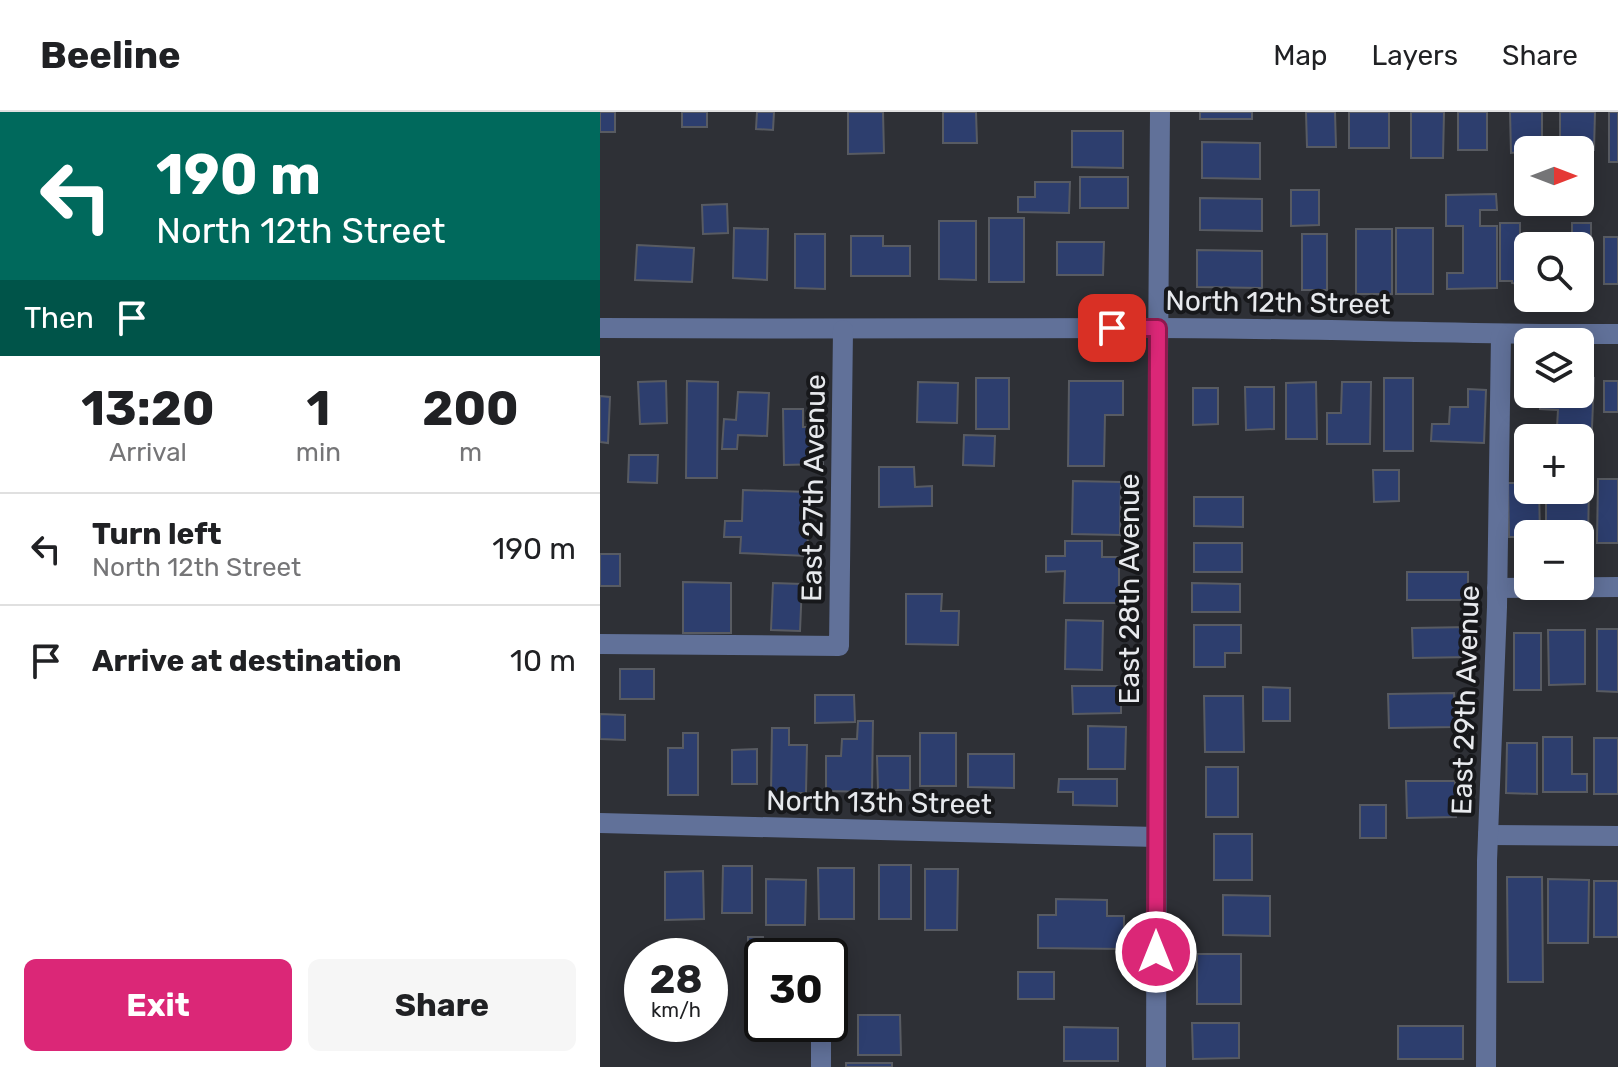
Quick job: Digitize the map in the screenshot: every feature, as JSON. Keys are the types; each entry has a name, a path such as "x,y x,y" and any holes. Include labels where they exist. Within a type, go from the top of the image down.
{"street":[{"name":"East 28th Avenue","path":"1156,1067 1160,112"},
{"name":"North 12th Street","path":"600,328 1158,328 1501,335 1618,334"},
{"name":"East 27th Avenue","path":"600,644 839,646 843,330"},
{"name":"East 29th Avenue","path":"1486,1067 1488,835 1497,588 1501,335"},
{"path":"1497,588 1618,587"},
{"name":"North 13th Street","path":"600,823 1156,837"},
{"path":"1488,835 1618,836"},
{"path":"821,1042 821,1067"}],"building":[{"path":"600,112 615,112 615,132 600,132"},
{"path":"682,112 707,112 707,127 682,127"},
{"path":"757,112 774,112 773,130 756,129"},
{"path":"848,112 883,112 884,153 848,154"},
{"path":"943,112 976,112 977,143 943,143"},
{"path":"1200,112 1252,112 1252,119 1200,119"},
{"path":"1306,112 1335,112 1336,147 1307,147"},
{"path":"1349,112 1389,112 1389,148 1349,148"},
{"path":"1411,112 1444,112 1443,158 1411,158"},
{"path":"1458,112 1487,112 1487,150 1458,150"},
{"path":"1510,112 1542,112 1542,136 1514,136 1514,153 1511,153"},
{"path":"1560,112 1595,112 1594,150 1594,136 1560,136"},
{"path":"1609,112 1618,112 1618,162 1609,162"},
{"path":"1072,131 1123,131 1123,168 1072,167"},
{"path":"1202,142 1260,143 1260,179 1202,178"},
{"path":"1080,177 1128,177 1128,208 1080,208"},
{"path":"1035,182 1070,182 1069,213 1018,212 1018,197 1035,197"},
{"path":"1291,190 1319,190 1319,225 1291,226"},
{"path":"1496,194 1497,210 1480,210 1480,226 1497,226 1497,288 1447,289 1447,273 1463,273 1463,226 1446,226 1446,195"},
{"path":"1200,198 1262,199 1262,231 1200,230"},
{"path":"727,204 728,233 703,234 702,205"},
{"path":"989,218 1024,218 1024,282 989,282"},
{"path":"939,221 976,221 976,280 939,279"},
{"path":"1500,223 1520,223 1520,232 1514,232 1514,283 1500,281"},
{"path":"1572,223 1591,223 1591,232 1572,232"},
{"path":"734,228 768,229 767,280 733,278"},
{"path":"1396,228 1433,228 1433,294 1396,294"},
{"path":"1356,229 1392,229 1392,294 1356,294"},
{"path":"795,234 825,234 825,289 795,288"},
{"path":"1302,234 1327,234 1327,290 1302,290"},
{"path":"851,236 883,236 883,246 910,246 910,276 851,276"},
{"path":"1604,237 1618,237 1618,284 1604,284"},
{"path":"1057,242 1104,242 1103,275 1057,275"},
{"path":"637,245 694,248 692,282 635,280"},
{"path":"1197,250 1262,251 1262,288 1197,287"},
{"path":"976,378 1009,378 1009,429 976,429"},
{"path":"1384,378 1413,378 1413,451 1384,451"},
{"path":"666,381 667,423 640,424 638,382"},
{"path":"687,381 718,382 717,478 686,478"},
{"path":"1069,381 1123,381 1123,415 1105,415 1104,466 1068,466"},
{"path":"1604,381 1618,381 1618,412 1604,412"},
{"path":"918,382 958,383 957,423 917,422"},
{"path":"1316,382 1317,439 1286,439 1286,383"},
{"path":"1342,382 1371,382 1370,444 1327,444 1327,413 1341,413"},
{"path":"1245,387 1274,387 1274,429 1246,430"},
{"path":"1193,388 1218,388 1218,424 1193,425"},
{"path":"1468,389 1486,390 1484,443 1431,441 1432,424 1449,424 1450,407 1468,407"},
{"path":"738,392 769,393 767,436 738,435 737,449 722,449 724,419 736,420"},
{"path":"600,396 610,397 608,443 600,442"},
{"path":"1593,408 1592,424 1557,424 1558,410 1540,409"},
{"path":"783,409 803,409 803,427 822,427 823,464 784,465"},
{"path":"964,435 995,436 994,466 963,465"},
{"path":"629,455 658,455 657,483 628,482"},
{"path":"879,467 914,467 915,487 932,486 932,506 879,507"},
{"path":"1373,470 1399,470 1399,501 1374,502"},
{"path":"1598,479 1618,479 1618,543 1597,543"},
{"path":"1073,481 1121,482 1120,535 1072,534"},
{"path":"1508,483 1514,483 1514,504 1539,504 1540,520 1514,520 1514,537 1509,537"},
{"path":"743,490 810,492 807,556 740,553 741,537 724,537 725,521 742,521"},
{"path":"1194,497 1243,497 1243,527 1194,526"},
{"path":"1546,504 1589,504 1588,520 1546,520"},
{"path":"1065,541 1102,541 1102,557 1119,557 1119,603 1064,603 1065,571 1046,572 1046,556 1065,556"},
{"path":"1194,543 1242,543 1242,572 1194,572"},
{"path":"600,554 620,554 620,586 600,586"},
{"path":"1407,572 1468,572 1468,600 1407,600"},
{"path":"683,582 731,583 731,633 683,633"},
{"path":"773,583 802,584 800,631 771,630"},
{"path":"1192,583 1240,584 1240,612 1192,612"},
{"path":"906,594 942,594 941,611 959,611 958,645 906,644"},
{"path":"1066,620 1103,621 1102,670 1065,669"},
{"path":"1194,625 1241,625 1241,653 1225,653 1225,667 1194,667"},
{"path":"1470,627 1470,657 1413,658 1412,628"},
{"path":"1597,629 1618,629 1618,692 1597,691"},
{"path":"1548,630 1585,630 1585,684 1549,685"},
{"path":"1514,633 1541,633 1541,690 1514,690"},
{"path":"620,669 654,669 654,699 620,699"},
{"path":"1072,686 1121,686 1121,713 1073,714"},
{"path":"1263,687 1290,688 1290,721 1263,721"},
{"path":"1454,693 1455,727 1389,728 1388,694"},
{"path":"815,695 854,695 855,722 815,723"},
{"path":"1204,696 1243,696 1244,752 1205,752"},
{"path":"600,714 625,715 625,740 600,739"},
{"path":"858,721 873,721 872,792 826,791 826,756 841,756 842,739 857,739"},
{"path":"1088,726 1126,727 1125,769 1088,769"},
{"path":"772,728 789,728 789,745 807,745 806,793 771,793"},
{"path":"683,733 698,733 698,795 668,795 668,748 683,748"},
{"path":"920,733 956,733 956,786 920,786"},
{"path":"1543,737 1572,737 1572,774 1587,774 1587,792 1543,792"},
{"path":"1594,738 1618,738 1618,794 1594,794"},
{"path":"1507,743 1537,743 1537,794 1506,793"},
{"path":"757,749 757,784 732,784 732,750"},
{"path":"968,754 1014,754 1014,788 968,787"},
{"path":"877,756 910,756 910,790 878,790"},
{"path":"1206,767 1238,767 1238,817 1206,817"},
{"path":"1059,779 1117,779 1117,806 1073,805 1073,792 1058,792"},
{"path":"1406,781 1455,781 1456,817 1407,818"},
{"path":"1360,805 1386,805 1386,838 1360,838"},
{"path":"1214,834 1252,834 1252,880 1214,880"},
{"path":"879,865 911,865 911,919 879,919"},
{"path":"723,866 752,866 752,913 722,913"},
{"path":"818,868 854,868 854,919 819,919"},
{"path":"925,869 958,869 957,930 925,930"},
{"path":"703,871 704,919 665,920 665,872"},
{"path":"1507,877 1542,877 1543,982 1508,982"},
{"path":"766,879 806,880 805,925 766,925"},
{"path":"1548,879 1589,880 1588,943 1548,943"},
{"path":"1594,881 1618,881 1618,937 1594,937"},
{"path":"1223,895 1270,896 1270,936 1223,935"},
{"path":"1056,899 1107,900 1107,916 1124,916 1124,949 1038,948 1038,915 1056,915"},
{"path":"1197,954 1241,954 1241,1004 1197,1004"},
{"path":"1018,972 1054,972 1054,999 1018,999"},
{"path":"858,1015 900,1015 901,1055 858,1055"},
{"path":"1192,1023 1239,1023 1239,1058 1193,1059"},
{"path":"1398,1026 1463,1026 1463,1059 1398,1059"},
{"path":"1064,1027 1118,1028 1118,1061 1064,1061"},
{"path":"846,1063 892,1063 892,1067 846,1067"}],"route":[{"path":"1112,328 1158,328 1156,952"}]}
